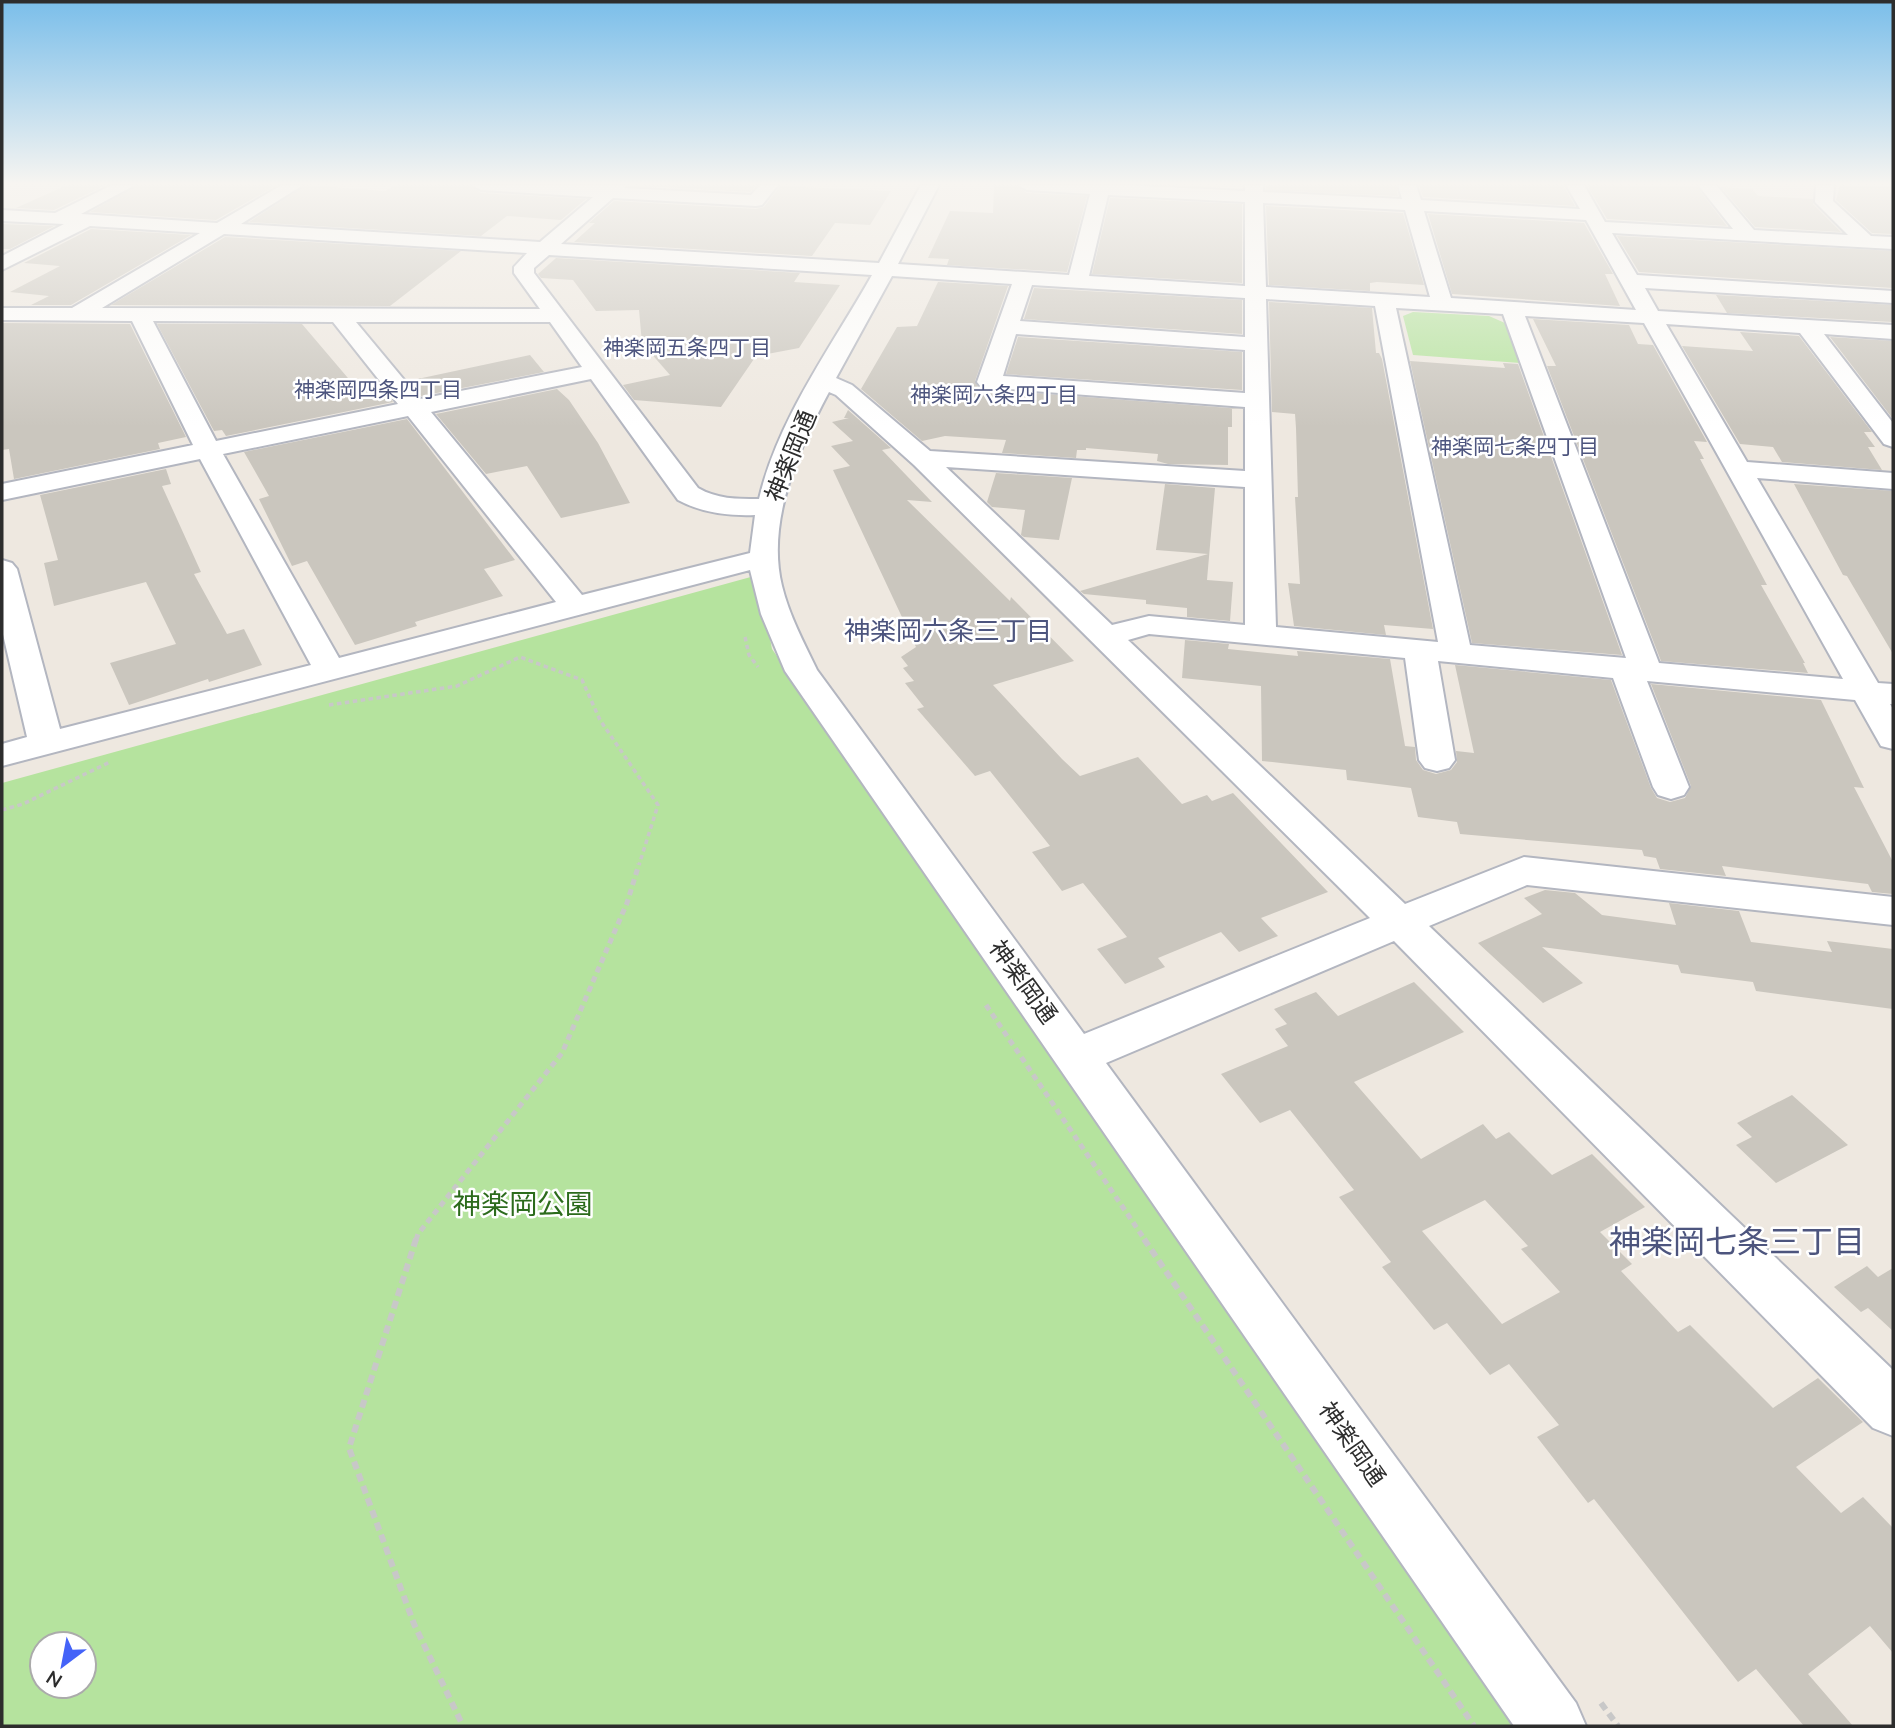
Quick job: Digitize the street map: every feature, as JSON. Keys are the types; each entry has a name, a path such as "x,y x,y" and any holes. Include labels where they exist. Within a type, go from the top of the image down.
{"street":[{"path":"75,315 158,266"},
{"path":"525,266 524,273 553,316 688,494 702,504 727,508 770,507"},
{"path":"817,266 1893,332"},
{"name":"神楽岡通","path":"887,266 823,381 786,458 770,507 763,558 774,613 801,671 1553,1726"},
{"path":"1077,281 1081,266"},
{"path":"1255,266 1261,635"},
{"path":"1430,266 1442,303"},
{"path":"1621,266 1739,469 1880,693 1893,738"},
{"path":"1024,278 989,382 1257,401"},
{"path":"1629,281 1893,297"},
{"path":"1384,300 1455,652"},
{"path":"1511,308 1636,669 1671,787"},
{"path":"2,314 553,316"},
{"path":"140,316 208,450 329,668"},
{"path":"340,316 574,605"},
{"path":"1806,326 1893,439"},
{"path":"1008,327 1256,344"},
{"path":"2,492 595,371"},
{"path":"823,381 844,390 923,459 1401,923 1893,1408"},
{"path":"923,459 959,459 1258,480"},
{"path":"1739,469 1893,481"},
{"path":"2,755 329,668 763,558"},
{"path":"2,569 46,743"},
{"path":"1106,636 1149,625 1880,693"},
{"path":"1420,649 1437,760"},
{"path":"1076,1056 1524,871 1893,911"}],"path":[{"path":"327,706 457,686 520,657 582,680 600,720 657,805 627,903 562,1053 418,1234 349,1448 414,1624 463,1726"},
{"path":"2,810 23,804 118,758"}],"green space":[{"path":"1413,312 1489,316 1505,323 1520,363 1413,355 1403,316"},
{"name":"神楽岡公園","path":"758,575 772,649 1526,1726 2,1726 2,783"}],"building":[{"path":"56,266 138,266 71,305 31,305 49,296 10,292 60,266"},
{"path":"177,266 442,266 390,306 111,305"},
{"path":"547,266 680,266 800,273 794,282 840,285 799,348 756,356 721,407 634,400 623,385 670,375 642,343 639,310 596,311 573,280 541,278 538,274"},
{"path":"958,266 1069,266 1067,272"},
{"path":"1094,266 1242,266 1242,283 1092,274"},
{"path":"1268,266 1418,266 1424,285 1377,282 1370,283 1370,291 1269,285"},
{"path":"1443,266 1608,266 1613,274 1605,274 1620,306 1452,294"},
{"path":"1635,266 1893,266 1893,288 1639,272"},
{"path":"938,282 1008,286 975,381 979,389 1242,409 1232,409 1232,427 1228,427 1228,465 1168,464 1157,461 1158,454 1086,448 1077,450 1076,458 1002,453 1006,440 945,436 922,441 861,389 897,327 917,326"},
{"path":"1034,288 1242,300 1242,334 1024,319"},
{"path":"1716,295 1893,305 1893,322 1727,313"},
{"path":"1269,302 1372,308 1376,353 1379,353 1382,359 1433,629 1384,625 1386,635 1294,626 1288,583 1300,584 1295,497 1298,497 1295,414 1272,412"},
{"path":"1533,319 1629,325 1638,344 1653,345 1707,442 1694,441 1704,459 1700,459 1767,585 1761,585 1808,673 1661,661 1547,366 1556,366"},
{"path":"2,323 130,324 186,437 158,443 160,449 14,479 9,449 2,450"},
{"path":"157,324 302,324 359,391 381,386 393,402 226,436 222,430 214,431"},
{"path":"1740,332 1799,336 1872,432 1864,432 1875,447 1868,447 1882,470 1782,462 1773,447 1740,444 1682,346 1753,351"},
{"path":"1018,337 1242,352 1242,390 1006,374"},
{"path":"1830,337 1893,341 1893,419"},
{"path":"530,355 544,372 421,396 408,381"},
{"path":"1410,361 1505,368 1503,363 1518,364 1622,655 1472,643"},
{"path":"557,389 569,400 598,443 630,503 561,518 527,466 486,474 436,414"},
{"path":"848,410 891,448 882,450 932,502 907,500 1010,601 1011,597 1074,661 993,685 1062,759 1080,776 1138,757 1182,804 1207,795 1212,801 1233,793 1328,892 1261,918 1278,936 1239,952 1221,932 1158,958 1165,967 1125,984 1097,949 1127,937 1083,883 1062,891 1032,852 1050,846 990,771 975,776 917,709 924,707 905,683 914,681 903,668 908,666 901,657 916,647 833,470 850,466 831,446 853,441 832,422 849,418 844,418"},
{"path":"407,419 515,560 484,569 503,596 415,622 417,626 355,645 307,561 292,566 259,499 269,496 244,452"},
{"path":"166,469 171,484 162,486 201,572 194,574 227,634 244,629 262,665 209,682 208,679 129,705 110,663 176,644 146,582 54,606 44,563 58,560 40,495"},
{"path":"996,473 1072,478 1059,540 1024,537 1021,535 1025,510 992,507 987,502"},
{"path":"1165,484 1215,488 1207,580 1233,582 1230,621 1187,617 1187,608 1146,604 1146,600 1084,594 1080,591 1208,554 1156,550"},
{"path":"1794,484 1893,491 1893,654 1847,576 1843,575"},
{"path":"1185,640 1229,644 1228,649 1298,656 1297,651 1390,659 1405,746 1415,747 1416,760 1423,770 1436,774 1451,770 1457,762 1456,751 1474,753 1455,665 1611,680 1651,788 1657,798 1670,802 1685,798 1691,786 1651,684 1821,700 1864,788 1854,787 1893,862 1893,894 1872,892 1868,884 1722,866 1726,876 1660,869 1656,858 1644,856 1642,850 1460,834 1457,822 1418,817 1411,788 1347,780 1346,770 1262,761 1261,686 1182,678"},
{"path":"1545,890 1575,893 1602,915 1676,925 1669,903 1739,911 1751,942 1832,952 1827,941 1893,949 1893,1009 1756,991 1753,982 1681,973 1678,965 1542,947 1583,983 1543,1003 1478,943 1542,914 1524,898"},
{"path":"1414,982 1464,1032 1354,1082 1421,1159 1483,1124 1496,1139 1509,1132 1552,1175 1592,1154 1645,1207 1600,1232 1632,1264 1621,1271 1678,1332 1690,1325 1773,1408 1818,1378 1863,1422 1796,1467 1841,1513 1863,1497 1893,1528 1893,1653 1870,1626 1808,1674 1853,1726 1804,1726 1756,1669 1738,1682 1594,1499 1588,1503 1537,1437 1559,1425 1509,1364 1490,1375 1447,1323 1434,1330 1382,1267 1391,1262 1339,1197 1354,1190 1290,1110 1260,1123 1221,1074 1288,1046 1275,1029 1287,1024 1274,1009 1316,992 1338,1016","holes":["1485,1200 1528,1246 1521,1249 1560,1292 1502,1324 1422,1231"]},
{"path":"1792,1095 1848,1145 1776,1183 1736,1145 1752,1137 1737,1123"},
{"path":"1867,1266 1878,1277 1893,1268 1893,1331 1868,1308 1861,1312 1834,1287"}],"district":[{"name":"神楽岡五条四丁目","path":"687,348"},
{"name":"神楽岡四条四丁目","path":"378,390"},
{"name":"神楽岡六条四丁目","path":"994,395"},
{"name":"神楽岡七条四丁目","path":"1515,447"},
{"name":"神楽岡六条三丁目","path":"948,631"},
{"name":"神楽岡七条三丁目","path":"1737,1242"}]}
